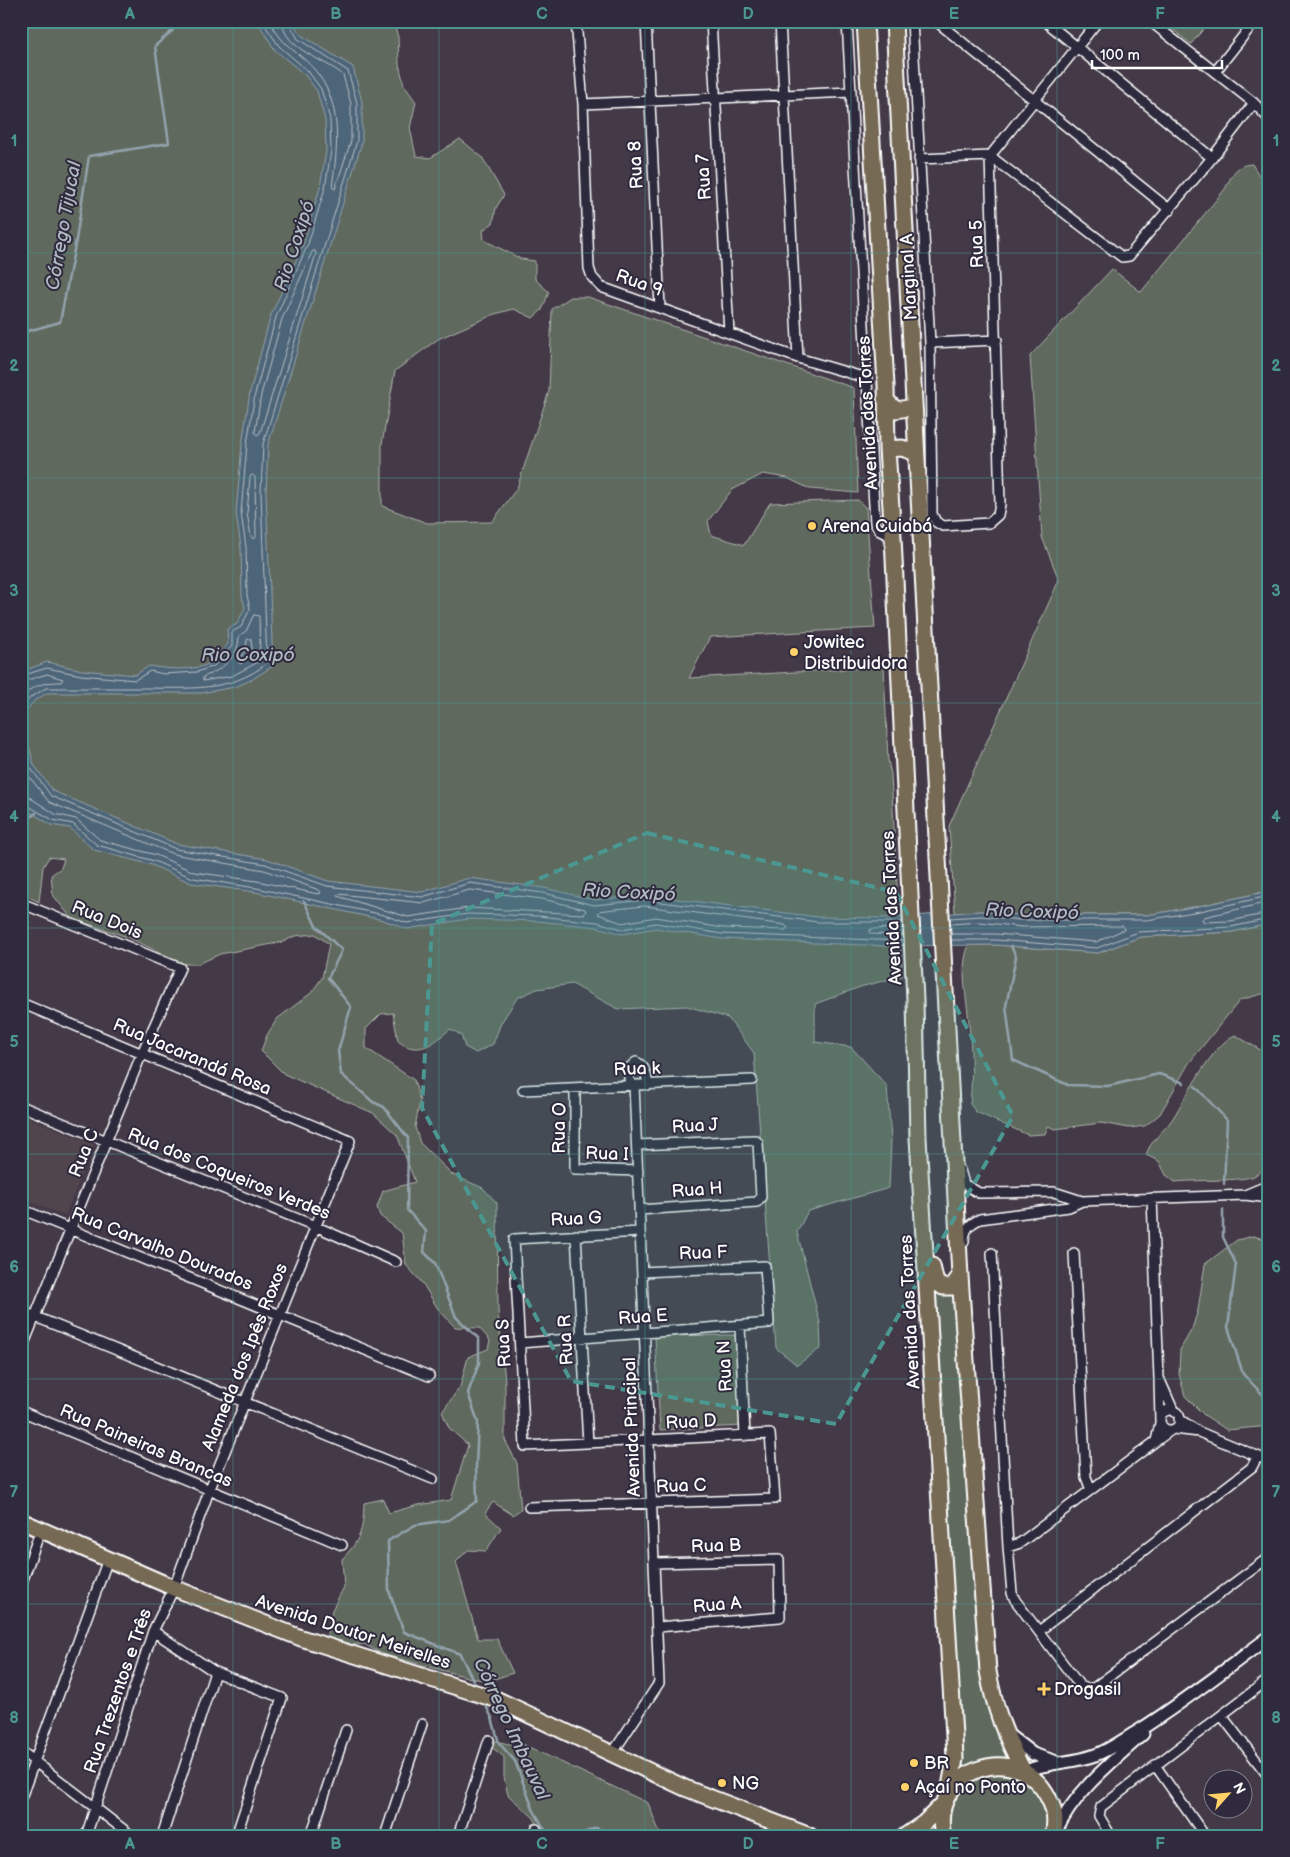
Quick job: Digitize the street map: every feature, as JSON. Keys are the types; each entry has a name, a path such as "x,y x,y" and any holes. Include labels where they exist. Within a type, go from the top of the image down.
{"main road":[{"name":"Avenida das Torres","path":"865,21 886,399 915,1000 918,1138 955,1759 941,1818 943,1836"},
{"path":"894,21 951,1128 988,1670 993,1703 1003,1730 1024,1772"},
{"path":"886,399 896,410 903,411 914,407"},
{"path":"887,449 902,448 916,453"},
{"path":"918,1138 928,1194 933,1272 936,1282 943,1287 952,1286 960,1276"},
{"name":"Avenida Doutor Meirelles","path":"21,1521 174,1588 302,1638 498,1700 686,1788 810,1836"},
{"path":"905,1836 924,1823 947,1797 958,1781 970,1772 983,1767 1011,1766 1024,1772 1041,1785 1052,1803 1054,1836"}],"street":[{"name":"Rua 9","path":"576,21 582,104 589,268 592,277 602,288 660,307 798,358 866,378"},
{"name":"Rua 8","path":"646,21 660,307"},
{"name":"Rua 7","path":"711,21 729,332"},
{"path":"780,21 798,358"},
{"path":"847,21 875,523 880,531 893,537"},
{"name":"Marginal A","path":"912,21 930,343 932,514 936,522 943,526"},
{"path":"936,21 1170,210"},
{"path":"1045,21 1212,158"},
{"path":"990,156 1098,21"},
{"path":"1150,21 1254,103 1269,120"},
{"path":"1215,72 1255,21"},
{"path":"582,104 851,92"},
{"path":"919,159 990,156 1122,257 1129,256 1170,210 1254,103"},
{"name":"Rua 5","path":"943,526 989,523 998,515 1000,504 997,340 990,156"},
{"path":"930,343 997,340"},
{"name":"Rua Dois","path":"21,902 180,968"},
{"name":"Rua C","path":"21,1351 142,1053 180,968"},
{"name":"Rua Jacarandá Rosa","path":"21,1003 350,1141"},
{"name":"Avenida Principal","path":"612,1754 659,1683 638,1171 632,1085 628,1069 636,1062 642,1064 645,1069 648,1085"},
{"name":"Rua k","path":"523,1090 752,1080"},
{"name":"Rua O","path":"575,1088 575,1169"},
{"name":"Rua dos Coqueiros Verdes","path":"21,1106 315,1226 396,1262"},
{"path":"951,1128 961,1178 964,1184 976,1192 1054,1192 1082,1201 1245,1195 1269,1198"},
{"name":"Rua J","path":"636,1145 755,1140 758,1143 761,1197 757,1202"},
{"name":"Alameda dos Ipês Roxos","path":"174,1588 209,1491 350,1141"},
{"name":"Rua I","path":"575,1169 638,1171"},
{"path":"1245,1195 1269,1186"},
{"path":"1152,1198 1160,1422 1165,1429 1199,1432"},
{"path":"960,1276 964,1262 964,1234 972,1222 994,1215 1069,1207 1082,1201"},
{"name":"Rua H","path":"639,1210 757,1202"},
{"name":"Rua Carvalho Dourados","path":"21,1209 429,1376"},
{"name":"Rua G","path":"514,1239 640,1232"},
{"name":"Rua R","path":"576,1235 588,1443"},
{"name":"Rua S","path":"514,1239 525,1446"},
{"path":"992,1253 1012,1593 1015,1600 1080,1686 1088,1689 1095,1687 1269,1557"},
{"path":"1074,1253 1086,1476 1091,1490"},
{"name":"Rua F","path":"642,1272 765,1266 769,1323"},
{"path":"21,1311 433,1479"},
{"name":"Rua E","path":"520,1343 769,1323"},
{"name":"Rua N","path":"740,1326 745,1436"},
{"path":"1008,1547 1020,1542 1178,1425 1177,1415 1159,1378"},
{"name":"Rua Paineiras Brancas","path":"21,1411 342,1545"},
{"path":"1156,1441 1164,1412 1177,1415 1199,1432 1257,1458 1269,1461"},
{"name":"Rua D","path":"525,1446 770,1434 774,1499"},
{"path":"1038,1631 1252,1467 1257,1458"},
{"name":"Rua C","path":"530,1507 774,1499"},
{"path":"21,1585 41,1529"},
{"path":"21,1798 108,1559"},
{"name":"Rua B","path":"654,1564 779,1560 780,1617"},
{"name":"Rua Trezentos e Três","path":"86,1836 153,1631 174,1588"},
{"name":"Rua A","path":"657,1627 780,1617"},
{"path":"153,1631 215,1672 282,1698 236,1836"},
{"path":"1024,1772 1058,1762 1073,1761 1095,1755 1164,1714 1269,1636"},
{"path":"162,1836 215,1672"},
{"path":"1111,1836 1102,1825 1101,1807 1269,1679"},
{"path":"1054,1836 1061,1820 1080,1795 1101,1772 1164,1714"},
{"path":"1222,1716 1269,1777"},
{"path":"385,1836 422,1724"},
{"path":"310,1836 346,1730"},
{"path":"1003,1730 1033,1754 1058,1762"},
{"path":"458,1836 489,1740"},
{"path":"21,1751 132,1836"},
{"path":"1156,1765 1205,1836"}],"highlighted area":[{"path":"647,833 896,892 1013,1116 836,1424 571,1381 422,1108 432,924"}],"shaded area":[{"path":"21,1115 94,1144 65,1216 21,1198"}],"green space":[{"path":"21,21 393,21 398,37 399,64 404,85 416,102 410,128 416,156 430,158 460,139 482,157 504,195 496,208 493,223 483,230 484,240 521,259 535,261 535,279 549,292 542,310 533,318 514,309 495,314 438,339 395,371 382,444 382,506 427,523 492,522 517,488 549,391 552,309 571,297 588,297 854,388 858,493 810,489 787,478 763,474 732,490 708,521 711,535 744,545 770,503 858,500 866,508 875,628 710,637 689,678 884,667 902,976 860,987 815,1004 815,1042 851,1047 887,1086 891,1140 889,1188 808,1211 797,1232 820,1323 821,1348 797,1365 776,1348 754,1053 728,1018 687,1006 618,1009 572,984 537,989 517,998 501,1023 493,1044 476,1053 465,1047 461,1035 450,1029 426,1046 413,1048 406,1046 398,1041 393,1013 381,1014 366,1029 366,1048 414,1080 420,1101 415,1127 420,1143 453,1175 483,1188 497,1203 498,1311 505,1381 505,1440 517,1463 521,1509 513,1515 493,1502 485,1513 501,1528 486,1551 468,1550 456,1562 478,1639 497,1639 513,1673 488,1681 382,1654 364,1644 345,1646 326,1638 332,1610 344,1587 342,1559 360,1534 364,1503 383,1499 389,1513 418,1505 451,1500 468,1445 449,1428 442,1412 460,1387 468,1357 488,1349 490,1340 479,1328 455,1327 438,1309 423,1284 406,1265 402,1233 380,1216 377,1207 383,1191 415,1182 397,1135 373,1113 284,1074 261,1051 267,1035 277,1019 311,993 322,978 329,944 315,934 295,936 283,942 220,954 198,964 185,964 127,937 71,918 53,895 51,875 61,868 64,859 49,857 43,867 39,902 21,893 21,69 24,68 24,62"},
{"path":"1162,21 1210,21 1191,44"},
{"path":"1269,152 1269,891 1147,915 1021,915 981,911 955,913 949,826 1059,580 1042,537 1030,356 1112,269 1141,292 1225,189 1235,172 1242,166 1252,164 1260,177 1263,171 1264,156"},
{"path":"1269,924 1269,992 1240,1000 1189,1063 1160,1114 1145,1126 1129,1128 1101,1123 1055,1129 1048,1126 1045,1134 1028,1135 976,1112 970,1104 971,1053 964,973 964,963 969,945 996,945 1098,953 1140,937 1232,932"},
{"path":"1235,1035 1269,1055 1269,1163 1256,1175 1249,1178 1175,1182 1166,1175 1159,1161 1146,1155 1148,1149 1173,1118 1209,1060 1226,1041"},
{"path":"1253,1236 1269,1240 1269,1426 1227,1430 1204,1415 1185,1396 1179,1374 1180,1350 1192,1329 1198,1310 1205,1264 1237,1240"},
{"path":"936,1287 956,1291 978,1648 984,1685 1014,1759 987,1762 959,1770 960,1739"},
{"path":"736,1335 743,1426 660,1430 655,1336"},
{"path":"493,1740 508,1744 518,1742 648,1803 661,1836 545,1836 533,1817 508,1795 504,1778 504,1757 490,1746"},
{"path":"985,1773 1011,1773 1034,1786 1047,1809 1047,1836 949,1836 950,1813 955,1797 965,1785"}],"water":[{"name":"Rio Coxipó","path":"257,21 292,21 301,35 353,67 362,102 362,142 268,445 266,492 273,666 251,680 235,687 201,693 47,693 34,701 24,714 24,727 34,765 53,791 177,844 267,859 328,881 422,892 469,878 544,888 595,900 645,895 818,917 885,918 981,911 1021,915 1147,915 1269,891 1269,924 1232,932 1140,937 1098,953 996,945 886,946 722,939 656,928 622,934 597,927 537,921 468,919 407,929 383,920 255,892 191,883 152,865 94,850 70,828 51,825 24,808 21,803 21,672 47,662 82,670 135,675 149,666 181,669 205,665 212,662 228,644 227,629 237,624 245,608 242,596 241,547 236,513 242,444 250,392 271,315 304,243 320,187 326,151 325,120 317,91 305,75 275,50"}],"waterway":[{"name":"Córrego Tijucal","path":"21,333 60,322 76,240 89,156 169,143 155,46 173,30 173,21"},
{"name":"Córrego Tijucal","path":"21,824 36,813"},
{"name":"Córrego Imbauval","path":"304,901 316,926 342,950 328,978 351,1007 338,1051 341,1074 373,1102 384,1107 408,1138 407,1210 426,1231 424,1252 435,1263 456,1317 479,1339 479,1363 468,1393 478,1422 477,1501 449,1520 415,1525 388,1541 389,1591 404,1632 460,1654 477,1688"},
{"path":"1011,946 1016,957 1006,1006 1013,1060 1068,1085 1108,1086 1159,1074 1184,1083"},
{"path":"1195,1086 1227,1120 1224,1184"},
{"path":"1223,1210 1223,1237 1236,1264 1228,1327 1243,1374 1269,1401"},
{"name":"Córrego Imbauval","path":"484,1702 492,1718 499,1743 515,1761 533,1809 546,1832 579,1835 596,1828 616,1836"}],"place":[{"name":"Arena Cuiabá","path":"812,526"},
{"name":"Jowitec Distribuidora","path":"794,652"},
{"name":"Drogasil","path":"1044,1689"},
{"name":"BR","path":"914,1763"},
{"name":"NG","path":"722,1783"},
{"name":"Açaí no Ponto","path":"905,1787"}]}
